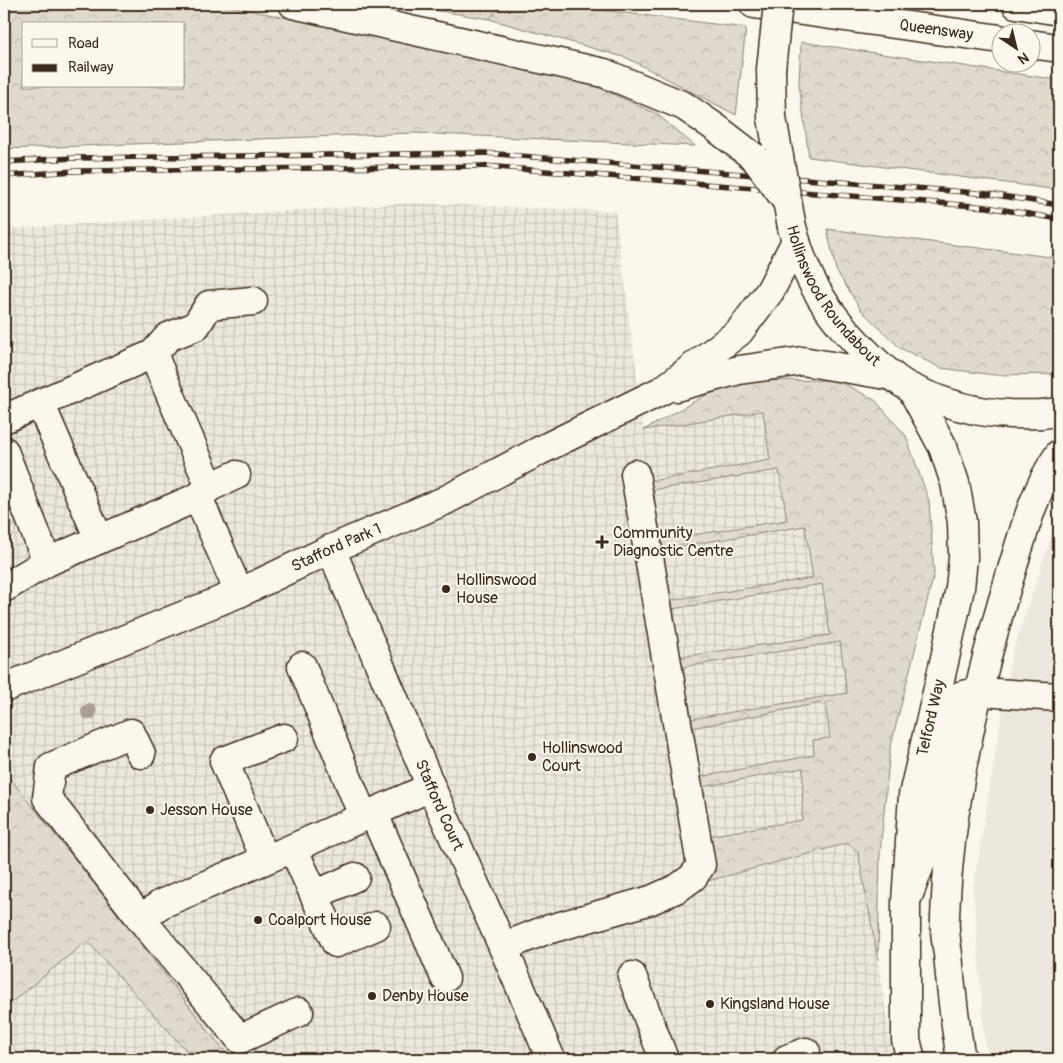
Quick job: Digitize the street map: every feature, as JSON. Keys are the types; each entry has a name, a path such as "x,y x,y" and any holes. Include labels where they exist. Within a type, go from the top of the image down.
{"main road":[{"path":"293,4 604,73 684,106 716,128 767,158 772,118 771,69 778,4"},
{"name":"Queensway","path":"754,4 990,39"},
{"path":"1016,4 1059,11"},
{"path":"1040,45 1059,48"},
{"name":"Hollinswood Roundabout","path":"767,158 792,223 808,275 827,308 854,341 902,382 971,410 990,413 1048,414 1059,411"},
{"path":"662,390 739,332 770,291 792,223"},
{"path":"4,419 153,354 168,337 196,326 210,305 252,301"},
{"path":"153,354 239,592"},
{"path":"662,390 739,370 802,361 902,382"},
{"name":"Telford Way","path":"902,382 943,447 955,483 962,522 963,558 960,588 913,795 906,902 906,1040 911,1059"},
{"name":"Stafford Park 1","path":"4,688 239,592 331,549 444,501 662,390"},
{"path":"40,403 99,539"},
{"path":"4,451 47,562"},
{"path":"961,1059 952,1007 944,918 954,811 978,692 996,620 1026,521 1048,471 1059,454"},
{"path":"503,946 543,931 651,900 678,888 693,877 701,865 635,474"},
{"path":"4,588 47,562 204,492 236,475"},
{"name":"Stafford Court","path":"331,549 431,787 503,946 551,1059"},
{"path":"302,666 368,814 445,978"},
{"path":"906,902 926,849 962,695 978,692 1059,697"},
{"path":"142,754 132,733 51,767 47,798 141,919 240,1039 299,1012"},
{"path":"264,859 224,761 284,738"},
{"path":"141,919 161,904 431,787"},
{"path":"293,848 336,943 376,926"},
{"path":"315,895 355,877"},
{"path":"632,976 664,1059"}],"shaded area":[{"path":"411,203 615,211 644,429 763,411 770,460 651,481 649,467 642,469 648,508 655,506 652,490 779,470 787,520 661,540 658,527 652,530 658,566 665,565 662,549 805,526 813,578 671,600 668,586 661,588 667,623 674,623 672,609 822,584 830,635 680,657 677,641 670,643 677,684 684,682 681,667 840,642 847,693 690,719 688,705 681,706 687,744 694,743 691,728 825,702 830,738 813,740 815,755 699,777 697,762 690,763 697,803 703,802 701,788 803,768 802,820 708,836 706,821 700,823 701,853 695,868 683,880 689,886 848,843 858,852 878,960 893,1059 4,1059 4,229"},
{"path":"1059,513 1059,1059 988,1059 985,1045 973,890 1011,657"}],"green space":[{"path":"4,4 220,4 582,80 657,114 695,146 413,133 4,149"},
{"path":"396,4 504,4 489,19"},
{"path":"504,4 554,4 746,28 736,115 627,58 489,19"},
{"path":"801,42 990,70 990,72 1005,72 1059,80 1059,190 809,157 799,84"},
{"path":"827,229 1059,258 1059,374 994,375 941,368 900,348 861,310 836,270"},
{"path":"837,380 875,400 906,436 929,501 934,574 890,749 880,853 878,960 858,852 848,843 689,886 708,836 802,820 803,768 702,787 700,777 814,755 813,740 830,738 825,702 692,728 690,719 847,693 840,642 682,667 670,643 677,640 680,657 830,635 822,584 672,609 674,623 667,623 661,588 668,586 671,600 813,578 805,526 663,549 665,565 658,566 652,530 659,526 661,540 787,520 779,470 653,490 655,506 648,508 642,469 649,467 651,481 770,460 763,411 644,430 702,397 743,381"},
{"path":"4,771 230,1059 194,1059 87,941 4,1008"}],"railway":[{"path":"4,162 74,158 484,153 989,194 1059,205"},
{"path":"4,176 75,171 484,166 987,207 1059,219"}],"place":[{"name":"Community Diagnostic Centre","path":"602,542"},
{"name":"Hollinswood House","path":"446,589"},
{"name":"Hollinswood Court","path":"532,757"},
{"name":"Jesson House","path":"150,810"},
{"name":"Coalport House","path":"258,920"},
{"name":"Denby House","path":"372,996"},
{"name":"Kingsland House","path":"710,1004"}]}
